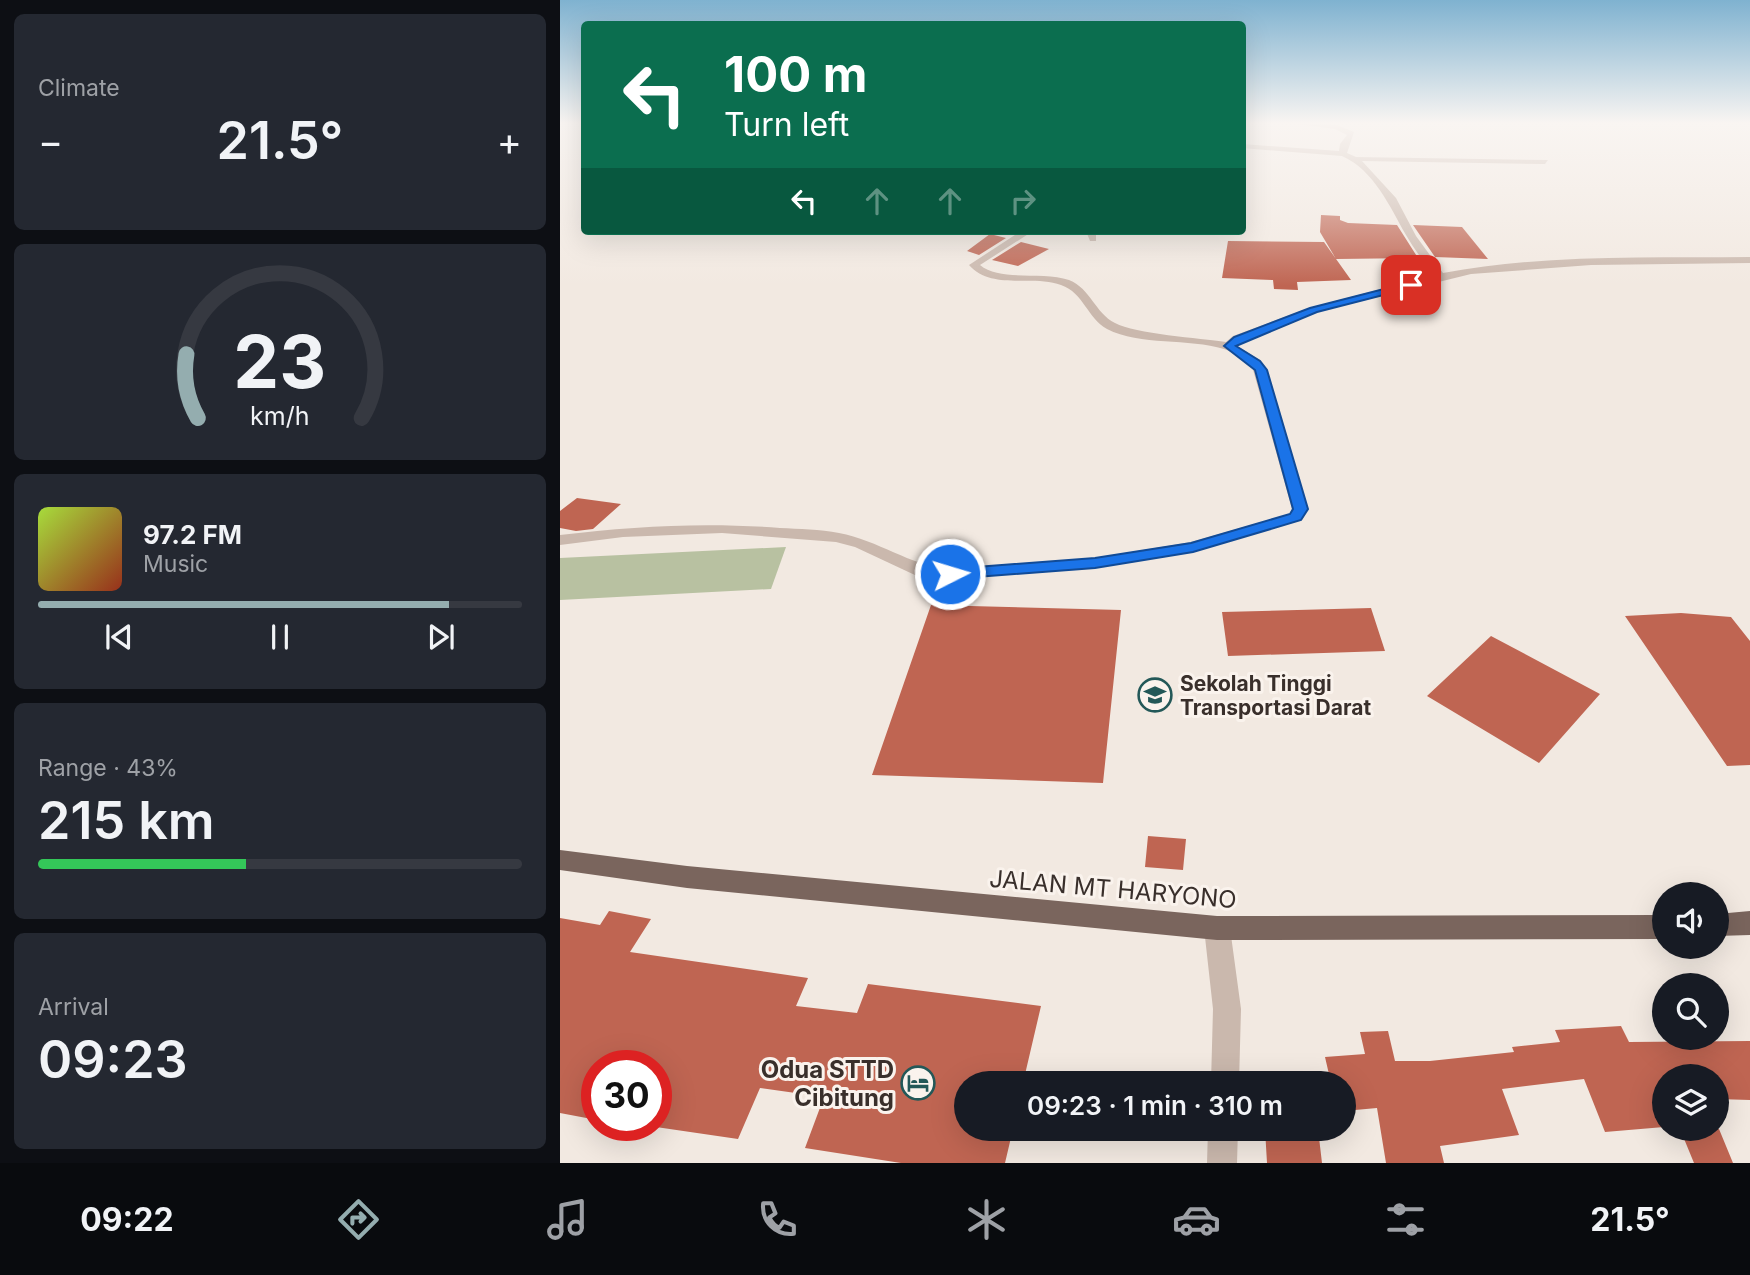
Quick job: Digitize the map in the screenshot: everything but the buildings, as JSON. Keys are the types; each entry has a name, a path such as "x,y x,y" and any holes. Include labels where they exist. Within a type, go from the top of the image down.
{"main road":[{"name":"JALAN MT HARYONO","path":"560,860 687,877 1217,928 1652,927"},
{"path":"1729,924 1750,923"}],"street":[{"path":"1371,177 1393,200 1411,236 1440,276"},
{"path":"560,540 623,532 722,528 836,537 861,543 923,572 950,574 1095,563 1193,547 1296,517 1300,509 1261,370 1256,363 1229,346 1117,329 1102,322 1086,295 1065,282 1046,278 990,275 977,270 974,265 977,262 1021,235"},
{"path":"1229,346 1237,339 1313,310 1440,276 1471,271 1591,262 1750,260"},
{"path":"1217,928 1227,1009 1225,1071"},
{"path":"1222,1163 1223,1141"}],"green space":[{"path":"786,547 771,589 560,600 560,558"}],"place":[{"name":"Sekolah Tinggi Transportasi Darat","path":"1155,695"},
{"name":"Odua STTD Cibitung","path":"918,1083"}],"route":[{"path":"950,574 1095,563 1193,547 1296,517 1300,509 1261,370 1256,363 1229,346 1237,339 1313,310 1411,285"}]}
